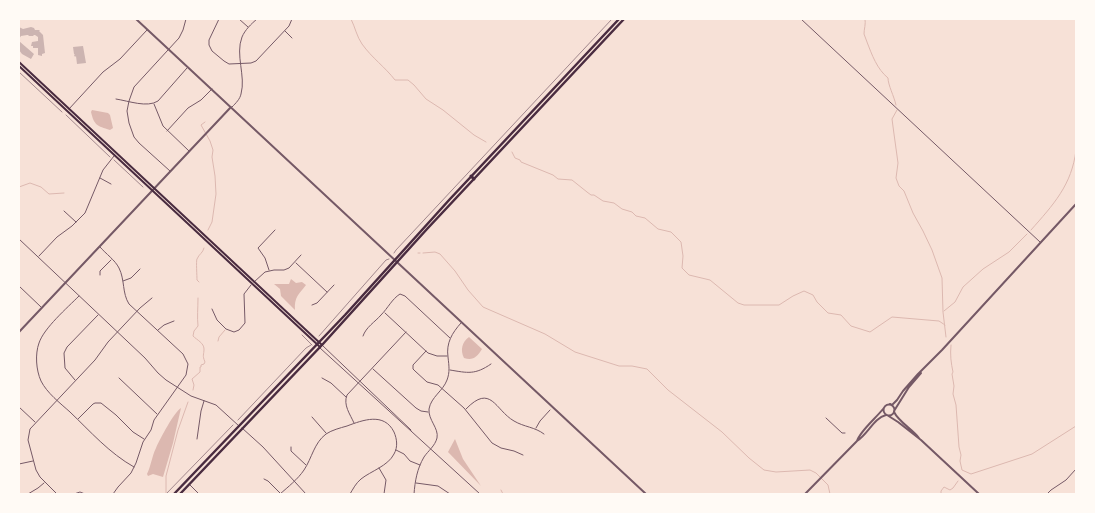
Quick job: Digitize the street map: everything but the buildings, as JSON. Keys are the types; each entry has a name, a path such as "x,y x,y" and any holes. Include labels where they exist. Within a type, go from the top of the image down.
{"main road":[{"path":"473,177 619,19"},
{"path":"180,494 320,345 395,259 624,19"},
{"path":"19,62 114,157 154,190"},
{"path":"19,66 320,345"},
{"path":"174,494 320,345"}],"street":[{"path":"136,19 646,494"},
{"path":"171,172 134,137 128,120 128,111 134,87 181,34 186,19"},
{"path":"219,19 210,38 210,48 226,63 232,65 256,61 285,30 292,19"},
{"path":"239,19 248,28"},
{"path":"19,332 238,99 241,93 240,43 242,36 257,19"},
{"path":"800,19 1041,242"},
{"path":"68,110 103,72 120,59 148,30"},
{"path":"285,30 292,38"},
{"path":"116,99 153,104 188,68"},
{"path":"167,131 188,108 201,100 212,89"},
{"path":"153,104 162,126 189,152"},
{"path":"38,257 56,237 76,222 86,210 103,168 114,157"},
{"path":"99,178 111,184"},
{"path":"872,424 885,406 897,400 1076,204"},
{"path":"64,211 76,222"},
{"path":"269,271 264,256 258,248 275,230"},
{"path":"19,239 160,374 191,396 219,406 263,447 306,494"},
{"path":"99,247 119,267 126,299 130,305 158,330 188,362 186,376 154,420 131,473 113,494"},
{"path":"212,309 217,320 226,329 234,332 239,330 245,321 244,294 253,283 262,274 269,271 289,268 301,255"},
{"path":"100,275 100,271 112,259"},
{"path":"295,262 327,292"},
{"path":"123,281 131,278 140,269"},
{"path":"312,305 317,303 334,285"},
{"path":"19,286 42,308"},
{"path":"363,336 367,329 398,296 403,295 450,338"},
{"path":"79,296 45,331 40,341 37,367 39,377 46,389 95,438 123,460 134,466"},
{"path":"57,494 38,475 28,438 30,429 96,358 117,332 152,298"},
{"path":"384,312 426,351 437,356 448,356"},
{"path":"75,380 65,368 64,351 98,314"},
{"path":"158,330 174,321"},
{"path":"414,494 415,482 420,466 435,444 437,435 430,418 431,403 447,382 450,370 448,346 450,338 462,322"},
{"path":"354,423 345,404 346,397 406,332"},
{"path":"320,345 361,381 419,438"},
{"path":"320,345 480,494"},
{"path":"426,351 414,364 413,369 424,380 436,384 466,410 492,443 523,456"},
{"path":"450,370 476,373 491,364"},
{"path":"373,368 416,408 429,412"},
{"path":"805,494 859,436 881,416 890,415 894,411 922,371"},
{"path":"120,378 158,414"},
{"path":"322,378 331,382 346,397"},
{"path":"466,410 475,401 488,399 515,422 536,429 544,434"},
{"path":"197,439 200,412 204,400"},
{"path":"78,420 93,404 100,403 144,440"},
{"path":"890,404 894,407 898,418 921,440"},
{"path":"19,407 35,422"},
{"path":"883,409 886,415 921,440 979,494"},
{"path":"536,429 540,421 550,410"},
{"path":"312,417 326,434"},
{"path":"264,480 280,494 306,466 318,443 326,434 371,418 385,422 395,433 396,450 391,458 359,482 350,494"},
{"path":"826,418 839,431 845,433"},
{"path":"291,447 291,451 306,466"},
{"path":"396,450 402,452 412,462 420,466"},
{"path":"19,464 33,460"},
{"path":"379,468 386,480 384,494"},
{"path":"1047,494 1066,480 1076,469"},
{"path":"28,494 44,482"},
{"path":"415,482 438,486 450,494"},
{"path":"189,485 199,494"},
{"path":"74,494 80,492 85,494"}],"path":[{"path":"319,338 320,334 386,260 395,259 396,250 431,211 612,19"},
{"path":"19,72 62,112"},
{"path":"66,115 110,156"},
{"path":"114,157 146,188"},
{"path":"166,494 306,348 312,345"}],"shaded area":[{"path":"92,110 108,113 113,128 110,130 97,124 92,116"},
{"path":"291,279 296,283 302,282 306,285 296,299 295,310 281,296 280,289 274,284 289,284"},
{"path":"469,337 482,349 472,359 464,358 462,349 463,344"},
{"path":"181,408 163,477 153,474 148,476 147,474 158,444 171,420"},
{"path":"455,439 463,459 481,486 448,452"}],"waterway":[{"path":"351,19 362,44 395,80 408,80 426,99 486,142"},
{"path":"865,19 864,35 875,62 888,78 896,105"},
{"path":"897,110 892,119 898,163 896,178 932,250 942,278 946,337"},
{"path":"205,122 201,125 213,150 216,194 212,222 208,230"},
{"path":"1031,230 1054,203 1066,184 1076,150"},
{"path":"512,152 515,158 521,162 553,175 558,179 572,180 591,195 603,201 614,203 636,216 645,218 658,229 671,232 681,242 682,268 689,275 710,280 738,303 744,305 779,305 804,291 813,295 828,313 841,315 851,326 870,332 892,317 939,321 945,325"},
{"path":"19,187 30,183 41,187 49,194 64,193"},
{"path":"944,311 955,302 963,287 983,269 1009,252 1027,234"},
{"path":"199,282 197,280 197,260 204,248"},
{"path":"423,253 435,252 440,254 483,307 545,334 575,352 619,366 647,369 668,390 722,432 764,470 776,472 810,470 816,473 828,485 830,494"},
{"path":"193,390 192,379 200,372 200,367 205,362 203,345 193,336 198,326 198,298"},
{"path":"218,341 225,330"},
{"path":"951,345 953,394 956,405 962,470 971,474 1032,454 1076,426"},
{"path":"166,493 166,476 178,430 188,402"},
{"path":"941,494 944,487 950,490 958,481"},
{"path":"501,490 503,494"}]}
